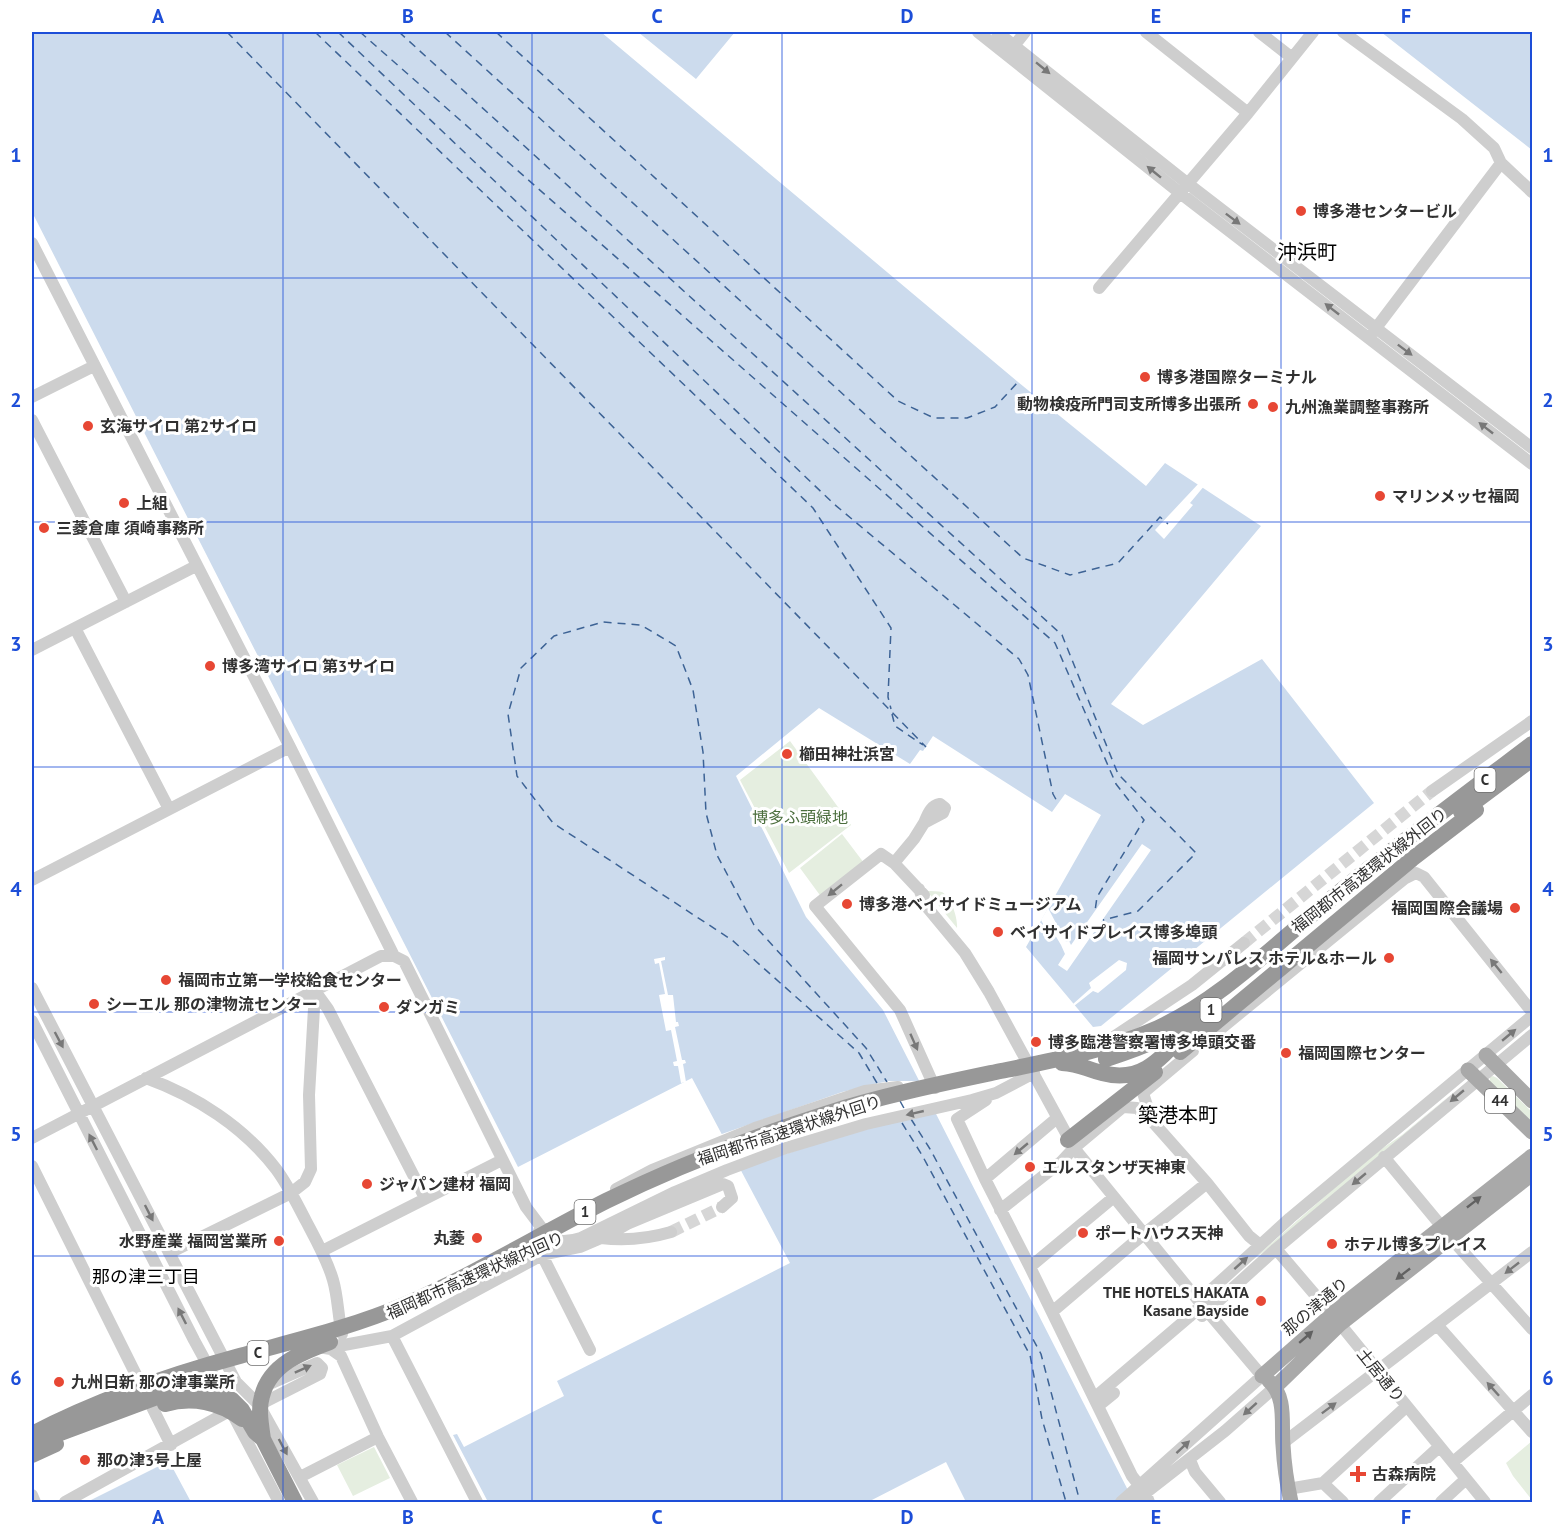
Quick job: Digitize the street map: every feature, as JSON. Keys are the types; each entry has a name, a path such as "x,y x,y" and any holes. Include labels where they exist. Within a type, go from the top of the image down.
{"highway":[{"path":"1033,1071 1056,1063 1078,1064 1100,1073 1123,1077 1141,1072 1159,1060 1226,990 1268,940 1429,808 1533,738"},
{"name":"福岡都市高速環状線外回り","path":"32,1437 79,1412 181,1374 234,1357 330,1332 376,1316 448,1284 639,1185 699,1158 829,1113 929,1088 1052,1062 1104,1048 1160,1027 1182,1015 1236,977 1398,844 1533,744"},
{"path":"1071,1144 1412,859 1495,795 1533,760"},
{"name":"福岡都市高速環状線内回り","path":"32,1437 160,1383 376,1319 486,1272 703,1168 769,1144 864,1114 928,1098 1056,1072 1137,1049 1180,1029 1209,1011 1406,852 1533,760"},
{"path":"1033,1071 1078,1071 1110,1085 1124,1087 1134,1086 1163,1066"},
{"path":"264,1443 260,1412 262,1393 272,1376 288,1360 303,1352 393,1320 454,1290 537,1237"},
{"path":"264,1443 259,1413 260,1398 265,1383 281,1364 309,1350 363,1331 430,1303 486,1272"},
{"path":"32,1444 165,1394 194,1388 216,1391 232,1400 242,1410 264,1443 296,1503"},
{"path":"32,1455 108,1422 150,1408 182,1401 210,1403 235,1414 264,1443"}],"main road":[{"name":"44","path":"1491,1060 1533,1101"},
{"name":"44","path":"1473,1075 1533,1132"},
{"name":"那の津通り","path":"1262,1376 1446,1232 1533,1156"},
{"name":"那の津通り","path":"1446,1232 1533,1174"},
{"name":"那の津通り","path":"1271,1390 1336,1319"},
{"path":"1262,1376 1283,1413 1286,1498"},
{"path":"1271,1390 1274,1414 1273,1446 1286,1498"}],"street":[{"path":"978,32 1011,50 1183,188 1372,332 1533,448"},
{"path":"997,32 1011,50"},
{"path":"1011,50 1025,32"},
{"path":"1146,32 1248,113"},
{"path":"1259,32 1291,57"},
{"path":"1100,288 1248,113 1313,32"},
{"path":"1343,32 1462,119 1494,148 1501,163 1533,192"},
{"path":"1372,332 1501,163"},
{"path":"32,243 290,747 394,956"},
{"path":"1372,332 1533,464"},
{"path":"32,398 94,366"},
{"path":"32,420 126,602"},
{"path":"32,650 196,566"},
{"path":"75,628 170,809"},
{"path":"1432,791 1533,721"},
{"path":"32,880 290,747"},
{"path":"894,863 924,823"},
{"path":"929,1088 924,1064 900,1010 815,906 881,854 894,863 919,889 973,952 989,992 1071,1144 1262,1376"},
{"path":"1096,1402 1384,1157 1491,1060 1533,1014 1424,877 1416,873 1404,879 1143,1093 1152,1121"},
{"path":"32,1137 381,956 394,956 404,961 494,1140 510,1178 533,1218 541,1227 550,1231 630,1180 725,1140 865,1091 929,1088 995,1075 1033,1071 1095,1050 1192,985 1244,943"},
{"path":"32,988 236,1382 259,1405 313,1503"},
{"path":"169,1253 291,1193 305,1182 311,1169 309,1095 315,991"},
{"path":"315,991 328,1009 425,1198"},
{"path":"32,1021 279,1503"},
{"path":"1491,1060 1533,1035"},
{"path":"1033,1071 957,1119 1132,1476 1136,1498"},
{"path":"1204,1308 1212,1289 1260,1245 1370,1150 1473,1075"},
{"path":"146,1078 199,1102 258,1147 277,1171 322,1251 334,1283 346,1370"},
{"path":"510,1178 515,1194 533,1226 546,1239 569,1242 675,1192 786,1148 866,1124 996,1093"},
{"path":"1000,1210 1061,1162 1071,1144 1123,1107 1137,1108 1152,1121 1207,1184 1248,1236 1260,1245"},
{"path":"985,1179 1057,1118"},
{"path":"1384,1157 1446,1232 1533,1329"},
{"path":"322,1251 502,1160"},
{"path":"32,1166 171,1444"},
{"path":"32,1437 142,1384 162,1377 236,1364 283,1348 344,1345 392,1336 542,1255 580,1247 627,1224 723,1184 728,1186 732,1198 722,1207"},
{"path":"1052,1312 1207,1184"},
{"path":"1030,1266 1114,1197"},
{"path":"601,1238 626,1240 654,1237 671,1232"},
{"name":"土居通り","path":"1276,1249 1336,1319 1485,1503"},
{"path":"1283,1443 1533,1252"},
{"path":"542,1255 590,1350"},
{"path":"1438,1326 1533,1432"},
{"path":"392,1336 477,1503"},
{"path":"315,1347 331,1349 341,1356 378,1437 412,1503"},
{"path":"249,1393 317,1363 321,1364 320,1374 259,1405"},
{"name":"那の津通り","path":"1136,1498 1262,1376"},
{"name":"那の津通り","path":"1136,1498 1190,1460 1271,1390"},
{"path":"1453,1462 1533,1395"},
{"path":"1286,1498 1323,1483 1406,1407"},
{"path":"65,1503 231,1410"},
{"path":"300,1477 378,1437"},
{"path":"1379,1503 1439,1447"},
{"path":"1190,1460 1195,1472 1220,1503"},
{"path":"1441,1503 1466,1479"},
{"path":"1323,1483 1343,1503"},
{"path":"32,1495 35,1503"}],"green space":[{"name":"博多ふ頭緑地","path":"790,741 851,825 789,873 740,780"},
{"path":"842,834 864,863 822,898 800,868"},
{"path":"927,891 945,894 953,908 957,928"},
{"path":"1493,1076 1532,1112 1532,1125 1490,1082 1490,1077"},
{"path":"1460,1087 1280,1240 1250,1262 1371,1156 1402,1135"},
{"path":"1532,1441 1532,1500 1506,1463"},
{"path":"374,1447 390,1478 353,1496 337,1465"}],"water":[{"path":"32,32 601,32 1018,382 1146,486 1165,463 1261,526 1111,704 1143,725 1262,659 1374,803 1101,1026 1093,1027 1026,947 1101,815 1065,794 1052,812 933,736 910,764 819,708 736,776 806,917 883,1010 1134,1502 966,1502 946,1462 868,1502 488,1502 453,1435 457,1434 464,1447 564,1396 557,1381 790,1263 692,1078 518,1167 32,212"},
{"path":"638,32 735,32 696,79"},
{"path":"1381,32 1532,32 1532,150"},
{"path":"169,1461 191,1502 87,1502"}],"pier":[{"path":"1200,482 1205,485 1190,503 1193,505 1164,539 1155,530"},
{"path":"1142,844 1151,850 1067,971 1058,965 1065,954 1061,945 1052,930 1047,931 1041,920 1048,908 1066,942 1069,941 1071,945"},
{"path":"665,957 665,960 661,961 668,995 673,995 676,1022 679,1026 675,1027 682,1060 686,1063 683,1064 686,1082 681,1083 678,1066 674,1066 673,1062 677,1061 671,1030 666,1031 659,995 665,994 659,963 655,964 654,959"},
{"path":"1119,960 1127,963 1126,970 1098,993 1093,991 1074,1006 1073,1004 1091,988 1089,983"},
{"path":"888,1081 923,1081 939,1112 868,1127 737,1170 719,1135 842,1092"}],"ferry route":[{"path":"227,32 926,747"},
{"path":"315,32 813,508 891,628 888,697 891,709"},
{"path":"338,32 834,504 1019,659 1028,675 1053,794 1058,803"},
{"path":"360,32 1055,643 1116,784 1144,820 1097,897 1095,911"},
{"path":"399,32 1062,635 1118,774 1196,853 1138,911 1103,920"},
{"path":"445,32 1023,558 1070,575 1118,563 1160,517 1168,524"},
{"path":"496,32 898,401 934,418 967,418 995,407 1018,382"},
{"path":"877,1083 859,1053 732,940 553,823 517,776 508,714 521,668 554,636 603,622 641,625 676,646 693,690 703,752 706,813 717,855 754,925 866,1048 887,1082"},
{"path":"892,714 895,726 923,745"},
{"path":"900,1101 905,1110"},
{"path":"911,1119 930,1149 1041,1354 1080,1502"},
{"path":"902,1123 922,1155 1030,1355 1042,1419 1066,1502"}],"tunnel":[{"path":"1244,943 1432,791"},
{"path":"671,1232 722,1207"}],"place":[{"name":"博多港センタービル","path":"1301,211"},
{"name":"博多港国際ターミナル","path":"1145,377"},
{"name":"動物検疫所門司支所博多出張所","path":"1253,404"},
{"name":"九州漁業調整事務所","path":"1273,407"},
{"name":"玄海サイロ 第2サイロ","path":"88,426"},
{"name":"マリンメッセ福岡","path":"1380,496"},
{"name":"上組","path":"124,503"},
{"name":"三菱倉庫 須崎事務所","path":"44,528"},
{"name":"博多湾サイロ 第3サイロ","path":"210,666"},
{"name":"櫛田神社浜宮","path":"787,754"},
{"name":"博多港ベイサイドミュージアム","path":"847,904"},
{"name":"福岡国際会議場","path":"1515,908"},
{"name":"ベイサイドプレイス博多埠頭","path":"998,932"},
{"name":"福岡サンパレス ホテル&ホール","path":"1389,958"},
{"name":"福岡市立第一学校給食センター","path":"166,980"},
{"name":"シーエル 那の津物流センター","path":"94,1004"},
{"name":"ダンガミ","path":"384,1007"},
{"name":"博多臨港警察署博多埠頭交番","path":"1036,1042"},
{"name":"福岡国際センター","path":"1286,1053"},
{"name":"エルスタンザ天神東","path":"1030,1167"},
{"name":"ジャパン建材 福岡","path":"367,1184"},
{"name":"ポートハウス天神","path":"1083,1233"},
{"name":"丸菱","path":"477,1238"},
{"name":"水野産業 福岡営業所","path":"279,1241"},
{"name":"ホテル博多プレイス","path":"1332,1244"},
{"name":"THE HOTELS HAKATA Kasane Bayside","path":"1261,1301"},
{"name":"九州日新 那の津事業所","path":"59,1382"},
{"name":"那の津3号上屋","path":"85,1460"},
{"name":"古森病院","path":"1358,1474"}],"district":[{"name":"沖浜町","path":"1307,252"},
{"name":"築港本町","path":"1178,1115"},
{"name":"那の津三丁目","path":"146,1277"}]}
